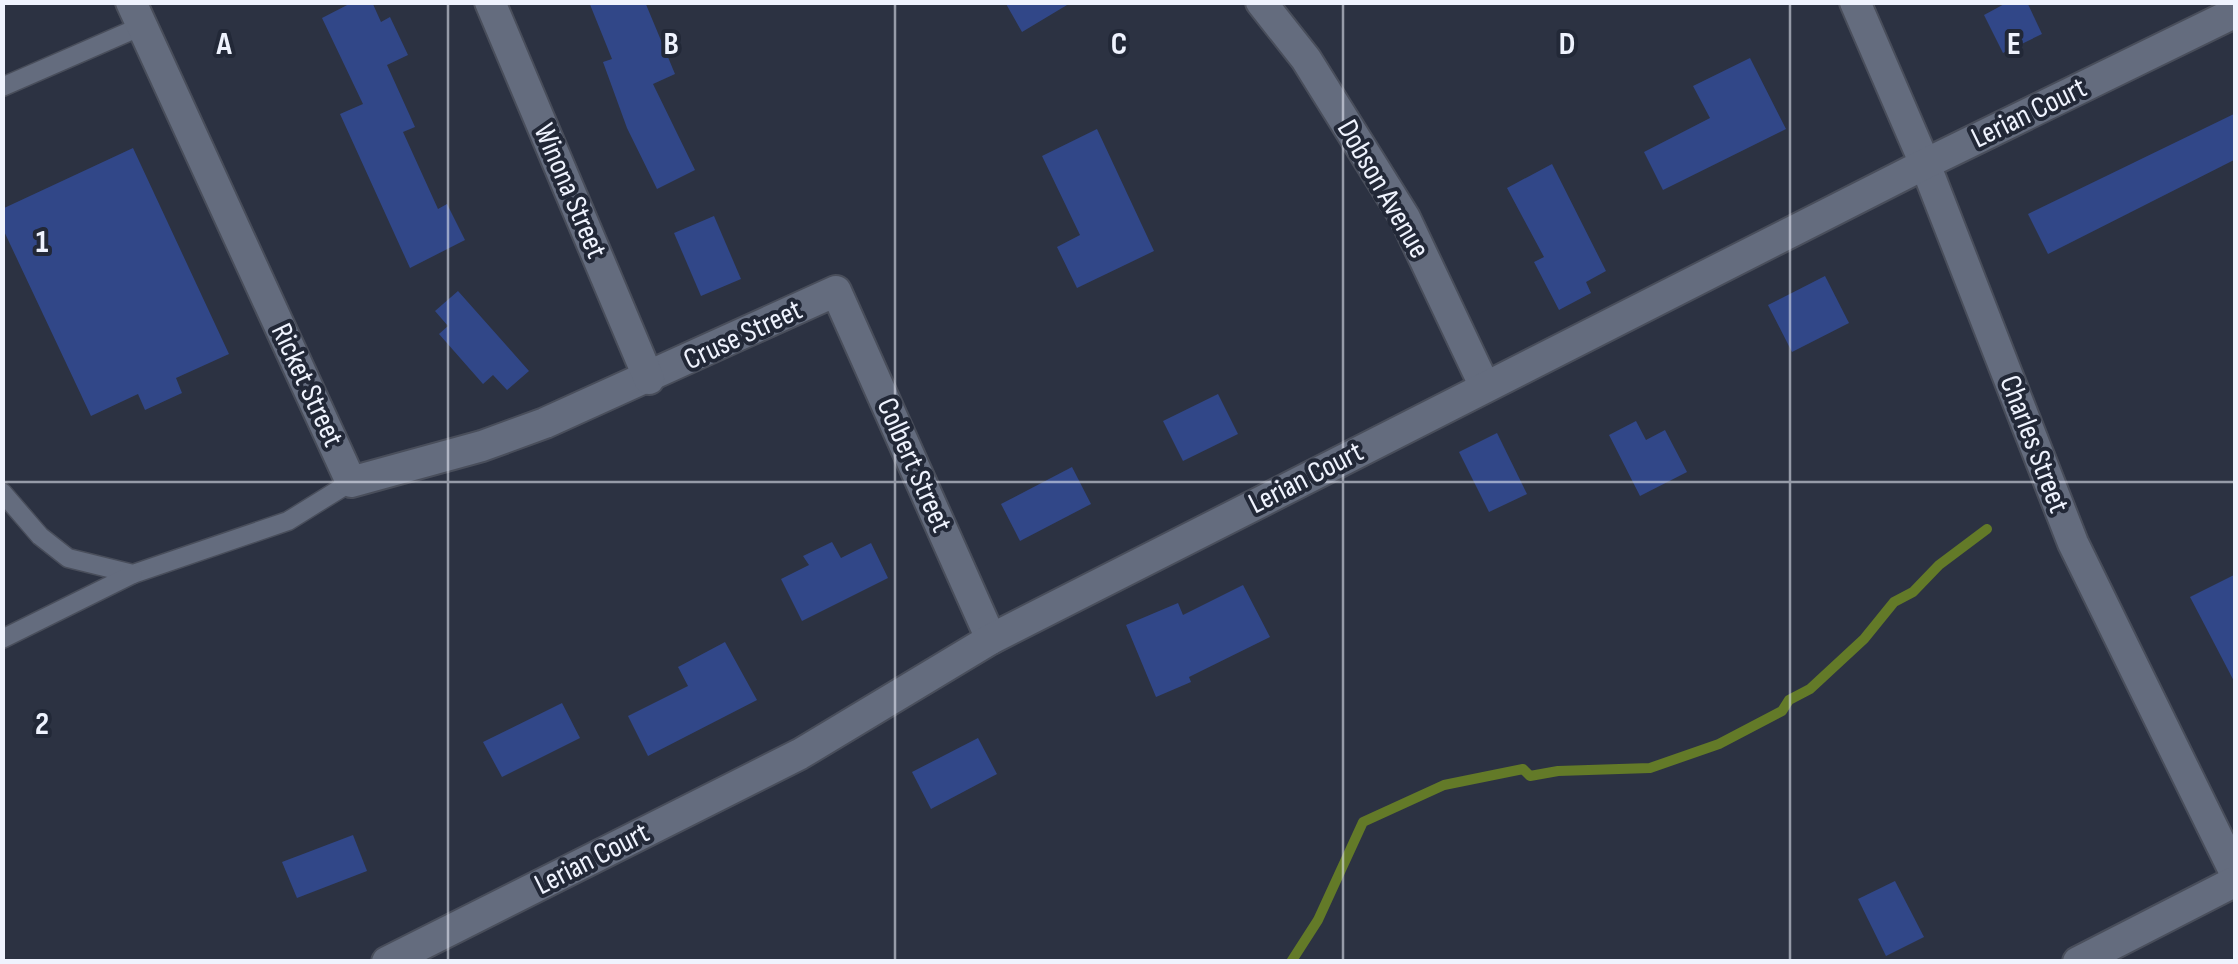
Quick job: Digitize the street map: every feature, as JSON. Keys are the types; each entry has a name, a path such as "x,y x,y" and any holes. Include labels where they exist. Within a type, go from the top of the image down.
{"street":[{"name":"Winona Street","path":"490,2 649,379"},
{"name":"Dobson Avenue","path":"1262,2 1306,59 1405,218 1485,387"},
{"name":"Charles Street","path":"1855,2 1925,164 2073,543 2236,878"},
{"name":"Lerian Court","path":"386,962 800,754 991,639 1925,164 2236,12"},
{"name":"Ricket Street","path":"137,14 351,482 482,446 545,424 649,379"},
{"name":"Cruse Street","path":"649,379 836,291"},
{"name":"Colbert Street","path":"836,291 991,639"},
{"path":"2078,962 2236,878"}],"lane":[{"path":"2,87 137,14"},
{"path":"2,639 134,574 288,521 351,482"},
{"path":"2,492 40,536 68,558 134,574"}],"building":[{"path":"353,2 372,2 381,22 390,17 408,55 387,65 415,127 403,132 438,209 447,204 465,240 410,268 340,114 363,104 322,18"},
{"path":"589,2 645,2 675,74 653,84 695,170 657,189 627,128 603,62 612,59"},
{"path":"1005,2 1072,2 1022,32"},
{"path":"2008,2 2027,2 2042,34 2003,53 1984,15"},
{"path":"1750,58 1786,129 1663,190 1644,152 1710,118 1693,86"},
{"path":"2236,113 2236,159 2048,254 2028,214"},
{"path":"1097,129 1154,251 1077,288 1057,247 1080,235 1042,156"},
{"path":"133,148 229,354 176,378 182,393 145,410 138,394 91,416 2,227 2,209"},
{"path":"1552,164 1606,271 1586,282 1591,293 1559,310 1534,262 1544,257 1507,188"},
{"path":"714,216 741,279 701,296 674,233"},
{"path":"1825,276 1849,323 1792,352 1768,305"},
{"path":"458,291 529,371 507,390 493,375 483,384 439,334 448,326 435,311"},
{"path":"1218,394 1238,434 1183,461 1163,421"},
{"path":"1636,421 1646,440 1665,430 1687,472 1640,496 1609,435"},
{"path":"1497,433 1527,494 1489,512 1459,452"},
{"path":"1072,467 1091,504 1020,541 1001,504"},
{"path":"832,542 841,558 871,543 888,578 802,621 781,579 809,565 803,556"},
{"path":"2236,574 2236,685 2190,597"},
{"path":"1243,585 1270,637 1189,677 1191,682 1156,697 1126,625 1178,603 1183,615"},
{"path":"725,642 757,700 648,756 628,716 688,686 678,667"},
{"path":"562,703 580,738 502,777 483,742"},
{"path":"978,738 997,774 931,809 912,772"},
{"path":"353,835 367,871 297,898 282,862"},
{"path":"1895,881 1924,937 1886,956 1858,899"}],"waterway":[{"path":"1291,962 1318,920 1363,822 1444,785 1523,769 1530,776 1558,771 1650,768 1719,744 1782,711 1789,700 1810,689 1864,639 1894,602 1913,592 1939,565 1987,529"}]}
